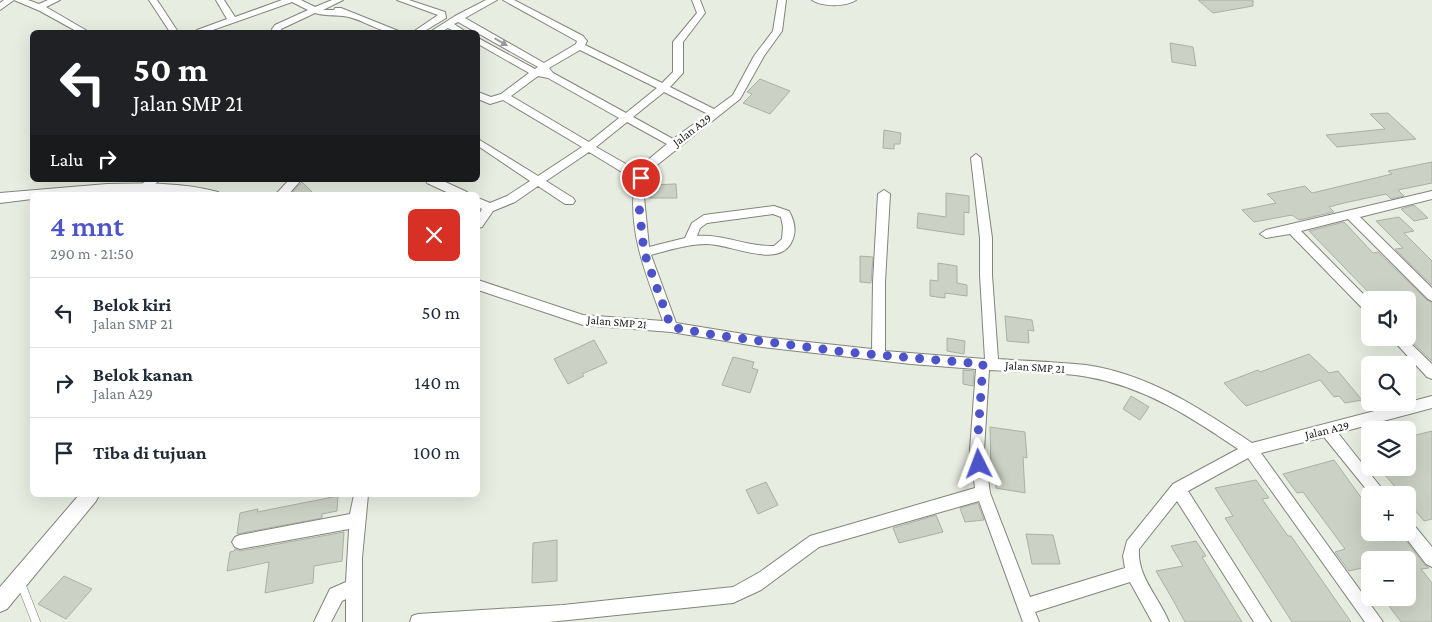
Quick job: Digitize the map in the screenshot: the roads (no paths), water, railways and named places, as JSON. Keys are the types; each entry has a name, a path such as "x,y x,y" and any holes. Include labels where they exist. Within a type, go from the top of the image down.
{"street":[{"path":"0,7 10,0"},
{"path":"18,0 38,7 80,30"},
{"path":"38,7 56,0"},
{"path":"153,0 173,30"},
{"path":"220,0 233,21"},
{"path":"206,30 290,0"},
{"path":"294,0 324,13 345,13"},
{"path":"276,30 278,27 339,0"},
{"path":"401,0 442,14 442,18 421,30"},
{"path":"438,30 493,0"},
{"path":"480,96 490,101 504,96 535,73 547,71 580,46 582,41 580,38 507,0"},
{"path":"480,221 490,208 511,199 536,180 589,147 663,88 678,73 678,42 701,13 696,0"},
{"name":"Jalan A29","path":"641,178 653,162 674,144 737,96 759,56 777,31 782,0"},
{"path":"816,0 840,3 852,0"},
{"path":"327,5 391,30"},
{"path":"458,18 478,30"},
{"path":"448,24 458,30"},
{"path":"480,31 674,144"},
{"path":"480,42 535,73"},
{"path":"580,46 714,114"},
{"path":"504,96 641,178 638,197 644,252 671,327"},
{"path":"480,143 569,201"},
{"path":"976,158 986,238 987,364 977,450 983,493 1028,614 1135,573"},
{"path":"141,189 152,182"},
{"path":"284,192 294,182"},
{"path":"435,182 457,192"},
{"path":"51,192 120,184 141,189 199,192"},
{"path":"0,198 30,194"},
{"path":"878,355 879,282 884,194"},
{"path":"1266,234 1427,197 1432,208"},
{"path":"480,203 490,208"},
{"path":"644,252 691,241 715,239 760,250 780,250 786,245 789,236 788,221 785,214 774,210 704,219 691,232 691,241"},
{"path":"1351,215 1432,296"},
{"path":"1292,228 1361,301"},
{"name":"Jalan SMP 21","path":"480,286 583,320 671,327 734,338 878,355 1087,371 1126,380 1171,399 1250,450"},
{"path":"1405,346 1432,374"},
{"name":"Jalan A29","path":"1178,489 1250,450 1432,402"},
{"path":"1326,429 1373,486"},
{"path":"1250,450 1375,622"},
{"path":"1161,622 1135,573 1130,554 1132,546 1178,489 1263,622"},
{"path":"418,622 563,617 733,595 751,589 796,553 815,541 983,493"},
{"path":"0,602 88,497"},
{"path":"354,622 353,587 357,520 361,497"},
{"path":"240,542 357,520"},
{"path":"1416,539 1432,559"},
{"path":"322,622 336,595 353,587"}],"lane":[{"path":"20,580 36,622"}]}
